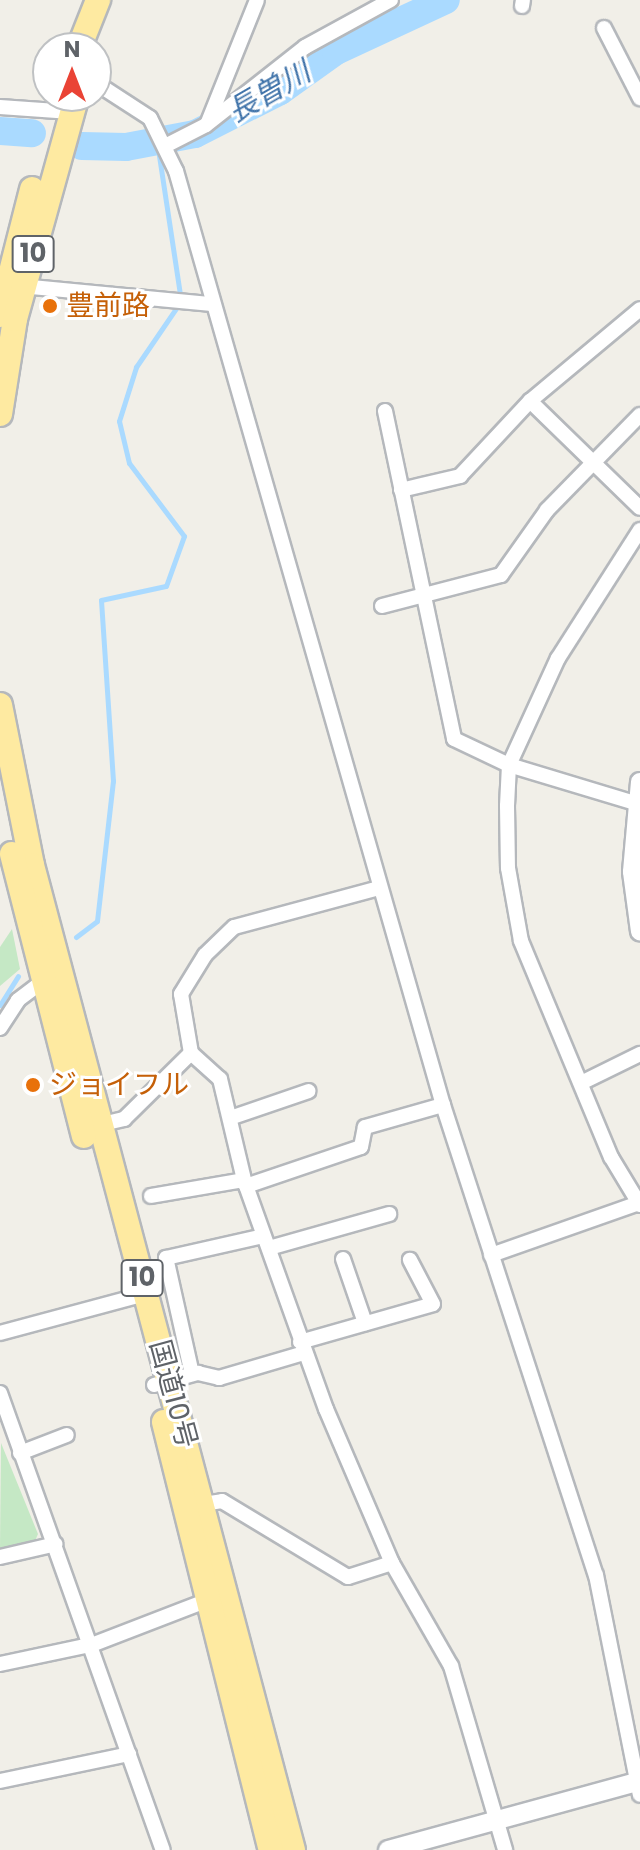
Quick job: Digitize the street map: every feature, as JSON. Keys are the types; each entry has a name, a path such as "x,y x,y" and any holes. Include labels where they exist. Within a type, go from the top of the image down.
{"highway":[{"path":"85,32 98,0"},
{"path":"100,32 113,0"},
{"name":"10","path":"0,315 65,112"},
{"name":"10","path":"0,414 11,285"},
{"name":"国道10号","path":"0,705 2,747 98,1125 138,1297"},
{"name":"国道10号","path":"0,802 44,985 138,1297 172,1380 194,1506 217,1597 271,1850"},
{"name":"国道10号","path":"217,1597 293,1850"}],"street":[{"path":"206,125 257,0"},
{"path":"167,145 206,125 305,47 391,0"},
{"path":"604,28 640,98"},
{"path":"112,93 150,118 167,145 176,171 210,304 443,1105 596,1575 639,1786 388,1850"},
{"path":"0,107 32,106"},
{"path":"11,285 210,304"},
{"path":"401,490 460,476 530,401 640,309"},
{"path":"530,401 640,508"},
{"path":"385,411 421,598 454,739 509,765 635,803"},
{"path":"382,606 501,575 591,460 640,415"},
{"path":"640,530 583,610 509,765 512,905 581,1083 640,1204 640,1213"},
{"path":"640,782 635,803 632,872 640,931"},
{"path":"379,888 265,915 219,939 181,994 191,1053 220,1079 245,1183 302,1348 392,1563 451,1666 505,1850"},
{"path":"0,1028 18,1000 44,985 56,961"},
{"path":"98,1125 124,1119 191,1053"},
{"path":"581,1083 640,1054"},
{"path":"230,1118 309,1091"},
{"path":"151,1196 245,1183 361,1147 365,1127 443,1105"},
{"path":"491,1255 640,1204"},
{"path":"389,1214 266,1242 166,1258 172,1380 219,1378 365,1323 433,1304 410,1260"},
{"path":"343,1259 365,1323"},
{"path":"0,1333 138,1297"},
{"path":"0,1393 6,1436 20,1453 94,1644 163,1850"},
{"path":"20,1453 67,1435"},
{"path":"194,1506 222,1501 348,1577 392,1563"},
{"path":"0,1557 56,1544"},
{"path":"0,1664 94,1644 217,1597"},
{"path":"0,1781 129,1754"}],"green space":[{"path":"12,929 20,969 0,986 0,947"},
{"path":"1,1443 38,1534 35,1541 0,1548"}],"waterway":[{"name":"長曽川","path":"82,146 126,147 195,134 280,91 336,51 446,0"},
{"name":"長曽川","path":"0,131 32,133"},
{"path":"76,937 97,921 113,781 101,600 166,586 184,536 129,463 119,421 136,367 181,301 157,143"},
{"path":"0,1005 18,976"}],"place":[{"name":"豊前路","path":"50,306"},
{"name":"ジョイフル","path":"33,1085"}]}
